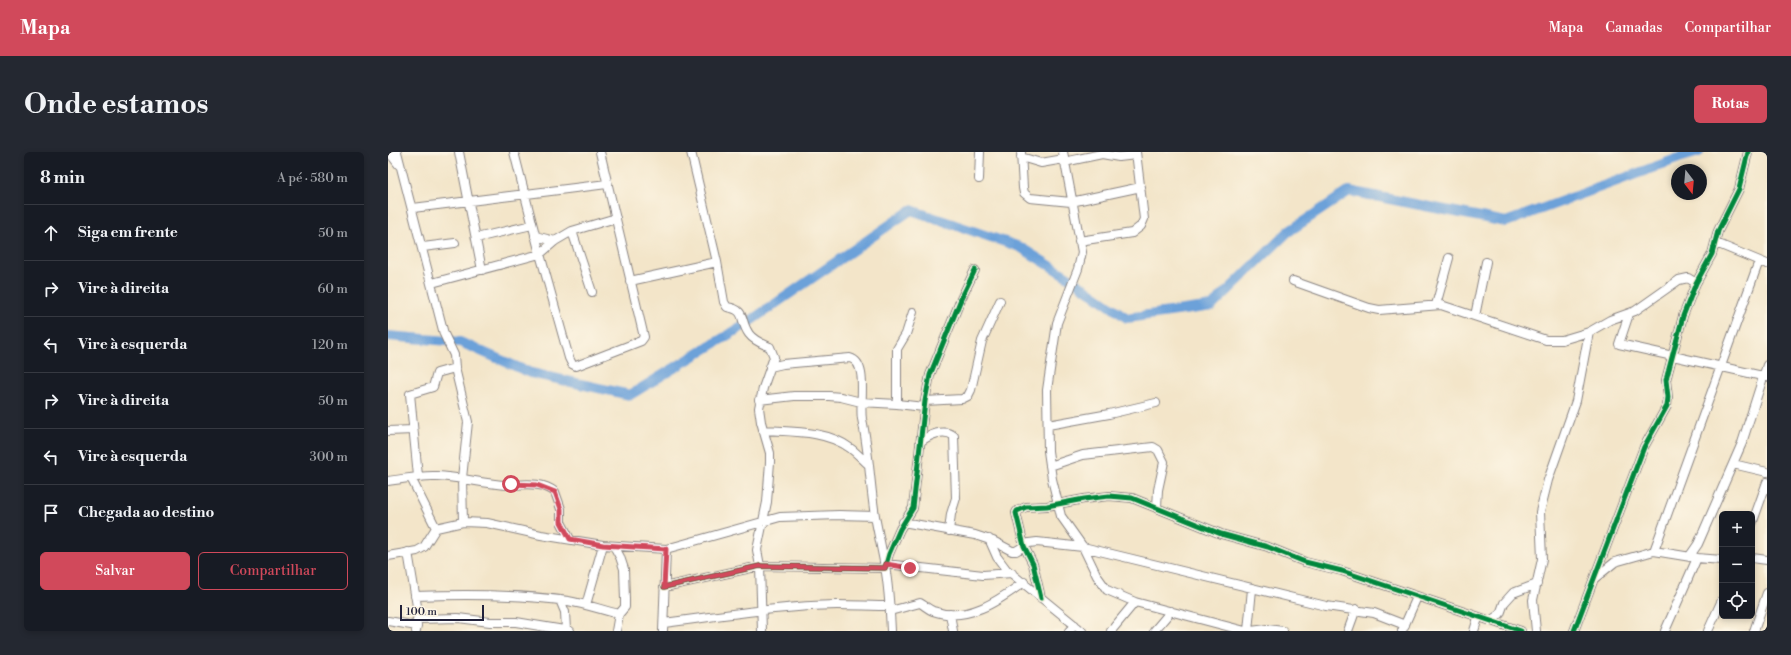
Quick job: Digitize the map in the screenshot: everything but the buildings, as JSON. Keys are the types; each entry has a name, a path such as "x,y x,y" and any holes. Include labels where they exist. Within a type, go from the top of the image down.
{"street":[{"path":"389,152 401,167"},
{"path":"397,152 413,208 444,334 454,355 455,368 468,422 462,478 463,522"},
{"path":"459,152 482,270"},
{"path":"514,152 532,225 569,358 572,364 576,366 635,344 643,339 600,152"},
{"path":"691,152 717,262 725,305 739,310 749,334 758,341 770,347 774,357 783,364"},
{"path":"979,180 980,152"},
{"path":"1574,631 1644,448 1666,406 1668,396 1666,380 1683,316 1696,282 1708,263 1716,242 1718,231 1739,189 1748,152"},
{"path":"1079,241 1132,233 1141,226 1144,220 1141,187 1136,153 1120,157 1102,154 1063,158 1041,163 1021,154 1023,188 1026,196 1071,202 1141,187"},
{"path":"1063,158 1082,252 1081,260 1057,323 1047,390 1048,451 1057,504 1066,525 1083,547 1096,576 1107,590 1135,602 1245,631"},
{"path":"413,208 607,184"},
{"path":"432,283 540,254 555,241 572,231 616,218"},
{"path":"476,238 532,225"},
{"path":"572,231 592,292"},
{"path":"535,236 555,241"},
{"path":"1716,242 1767,264"},
{"path":"423,247 454,243"},
{"path":"1436,305 1449,258"},
{"path":"1654,550 1759,261"},
{"path":"630,281 717,262"},
{"path":"1475,316 1486,262"},
{"path":"886,566 893,543 903,522 913,508 920,442 930,375 943,341 975,270"},
{"path":"1293,281 1369,308 1379,310 1436,305 1475,316 1546,340 1562,340 1589,332 1610,320 1629,314 1679,280 1688,278 1696,282"},
{"path":"759,400 809,395 841,397 861,402 925,404 962,399 968,396 971,390 982,341 1000,301"},
{"path":"897,404 897,349 906,334 913,312"},
{"path":"1629,314 1619,344 1671,357 1721,366 1765,377"},
{"path":"1536,631 1533,600 1542,559 1540,512 1548,480 1576,401 1589,332"},
{"path":"762,631 760,566 757,550 768,493 770,453 759,413 759,400 774,357"},
{"path":"770,367 783,364 850,358 855,359 859,365 862,376 861,402 867,440 875,516 886,566 891,631"},
{"path":"1665,631 1698,544 1742,443 1765,377 1767,365"},
{"path":"436,528 414,477 413,430 410,394 433,387 436,374 455,368"},
{"path":"1048,425 1109,414 1156,403"},
{"path":"388,431 413,430"},
{"path":"763,430 814,434 831,438 850,448 869,465"},
{"path":"920,442 927,437 940,433 951,434 954,436 956,498 948,531"},
{"path":"1050,466 1083,455 1153,447 1158,450 1164,462 1158,490 1157,507"},
{"path":"1733,464 1767,472"},
{"path":"388,481 414,477 462,478 506,484 537,485 555,492 561,509 561,522 570,539"},
{"path":"1755,516 1767,482"},
{"path":"1041,598 1032,564 1024,546 1016,513 1017,511 1026,507 1057,504 1084,499 1122,496 1157,507 1221,534 1268,546 1305,562 1342,571 1478,618 1521,631"},
{"path":"388,556 417,551 424,547 436,528 463,522 487,523 542,535 603,545 666,549 762,522 799,516 875,516"},
{"path":"903,522 975,535 988,539 1012,551 1029,543 1037,542 1083,547 1326,606 1356,609 1374,613 1404,628 1417,597"},
{"path":"988,539 997,558 1012,573 1024,582 1072,628 1082,631"},
{"path":"586,605 603,545"},
{"path":"614,546 624,569 625,600 625,607 619,614 616,631"},
{"path":"666,549 663,627 762,611 837,605 890,609 920,603 933,611 950,614 964,613 986,607 1024,582"},
{"path":"1595,578 1615,562 1654,550 1693,558 1719,560"},
{"path":"408,552 415,596 417,625"},
{"path":"1755,558 1767,560"},
{"path":"664,587 760,566 886,566 983,575 1012,573"},
{"path":"1490,622 1500,614 1504,603 1513,593 1537,584"},
{"path":"1252,588 1250,631 1267,629 1283,631"},
{"path":"1754,631 1767,593"},
{"path":"415,596 464,594 512,595 560,600 619,614"},
{"path":"388,621 417,625 458,618 490,622 516,622 568,631 565,612 560,600"},
{"path":"565,612 570,602"},
{"path":"1110,631 1135,602"},
{"path":"1708,631 1719,607"},
{"path":"1348,631 1356,609"},
{"path":"1154,631 1172,611"},
{"path":"950,614 953,631"},
{"path":"1500,614 1503,625"},
{"path":"1474,631 1478,618"}],"waterway":[{"path":"388,336 460,342 531,373 630,395 743,326 911,210 1020,247 1073,280 1127,318 1212,306 1288,232 1349,191 1506,222 1699,152"}],"cycle path":[{"path":"1574,631 1644,447 1667,406 1668,397 1666,380 1683,316 1696,283 1712,254 1718,231 1739,189 1748,152"},
{"path":"664,587 760,566 885,568 889,554 900,529 913,508 925,401 930,375 961,299 975,270"},
{"path":"1041,598 1033,564 1024,546 1016,513 1017,511 1026,507 1047,506 1109,496 1132,498 1221,534 1268,547 1305,562 1342,571 1521,631"}],"route":[{"path":"511,484 543,486 555,492 561,509 560,520 570,539 603,545 666,549 664,587 760,566 885,568 886,564 910,568"}]}
